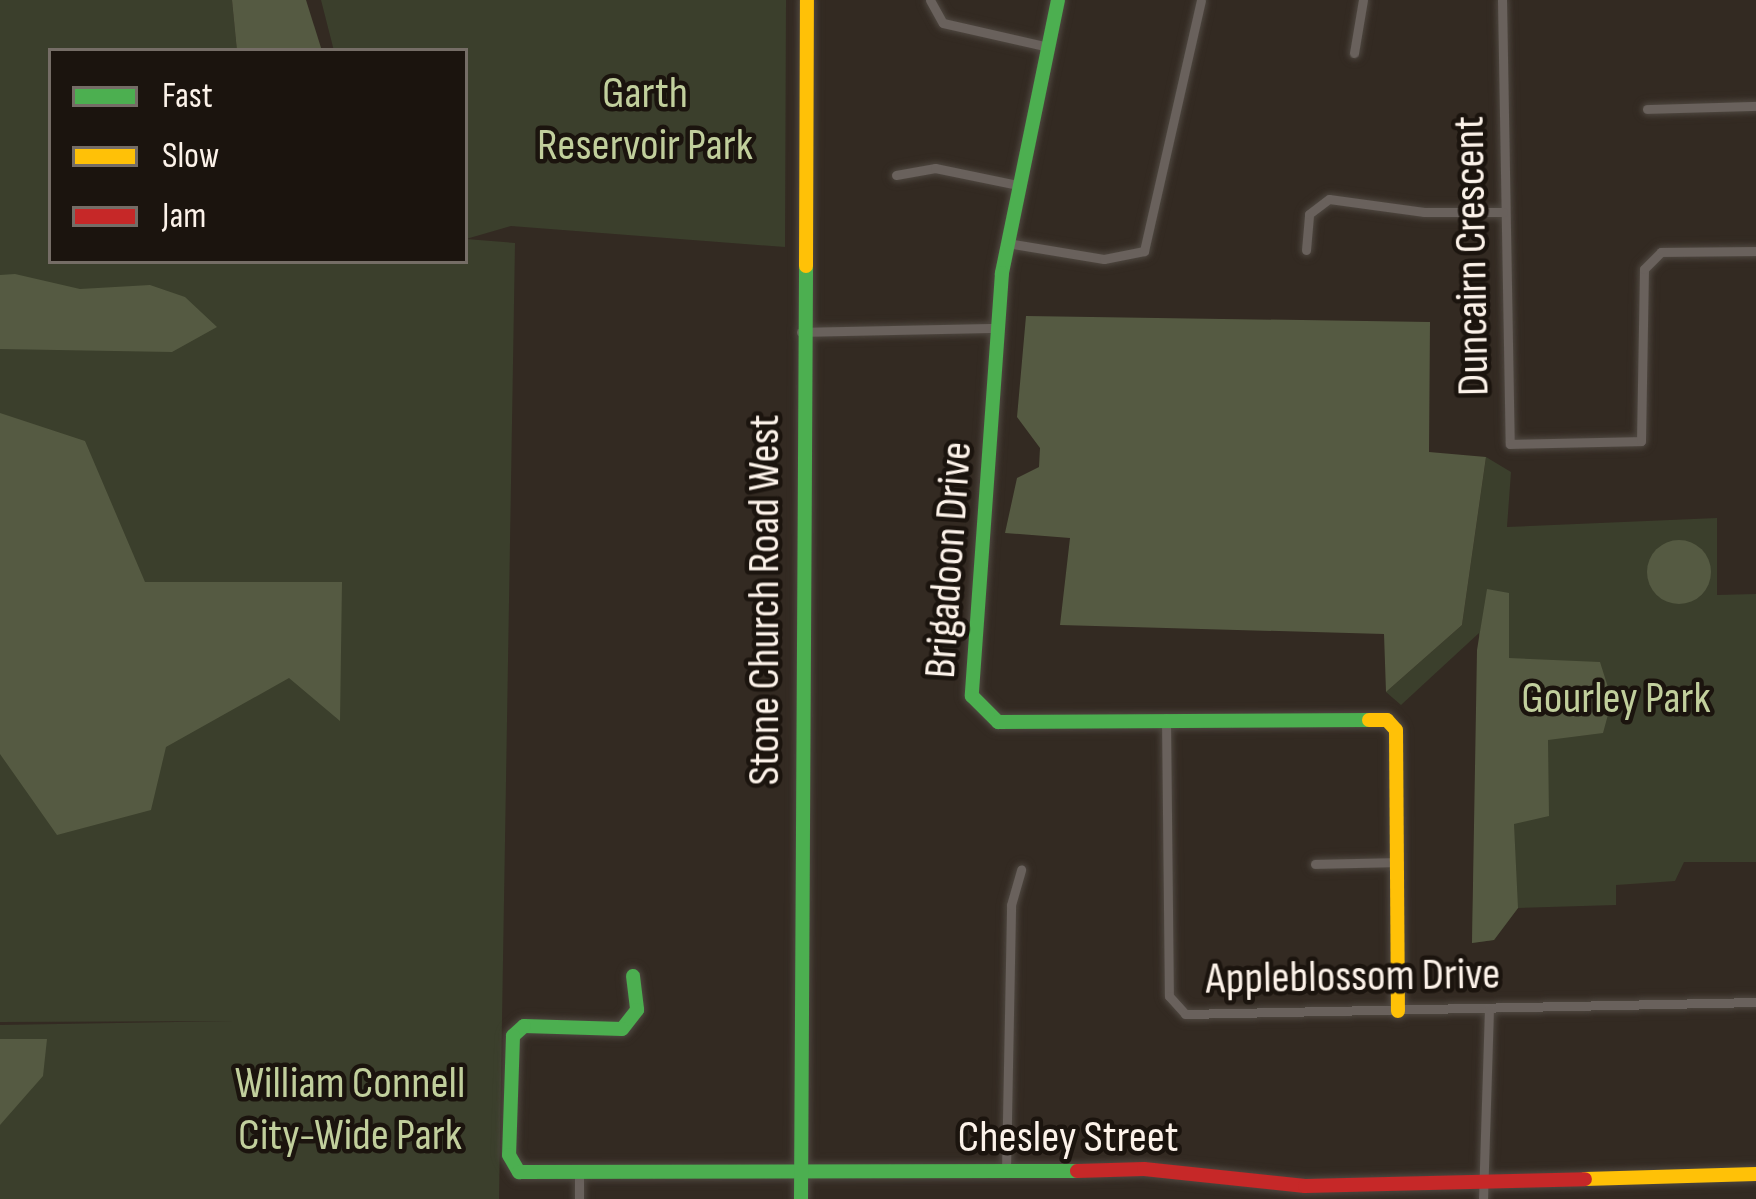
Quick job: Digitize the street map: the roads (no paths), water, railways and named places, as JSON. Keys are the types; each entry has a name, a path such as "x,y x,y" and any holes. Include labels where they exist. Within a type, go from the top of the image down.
{"street":[{"name":"Stone Church Road West","path":"801,1199 801,332 807,0"},
{"path":"931,0 943,23 1048,46"},
{"name":"Brigadoon Drive","path":"1058,0 1007,243 972,696 998,722 1387,720 1396,730 1398,1011"},
{"path":"1007,243 1076,257 1129,259 1144,250 1201,0"},
{"path":"1354,53 1363,0"},
{"name":"Duncairn Crescent","path":"1502,0 1507,432 1521,448 1641,441 1644,268 1660,252 1756,251"},
{"path":"1647,109 1756,106"},
{"path":"896,175 935,168 1018,185"},
{"path":"1306,250 1309,214 1329,199 1424,212 1503,212"},
{"path":"801,332 998,328"},
{"name":"Appleblossom Drive","path":"1166,718 1168,989 1176,1008 1193,1016 1756,1002"},
{"path":"1315,865 1397,862"},
{"path":"1006,1171 1011,905 1021,869"},
{"name":"Chesley Street","path":"633,976 637,1010 622,1029 524,1026 513,1036 514,1168 527,1176 801,1177 1144,1169 1294,1186 1756,1174"},
{"path":"1484,1199 1490,1008"},
{"path":"579,1175 579,1199"}],"park label":[{"name":"Garth Reservoir Park","path":"645,120"},
{"name":"Gourley Park","path":"1616,699"},
{"name":"William Connell City-Wide Park","path":"350,1110"}]}
